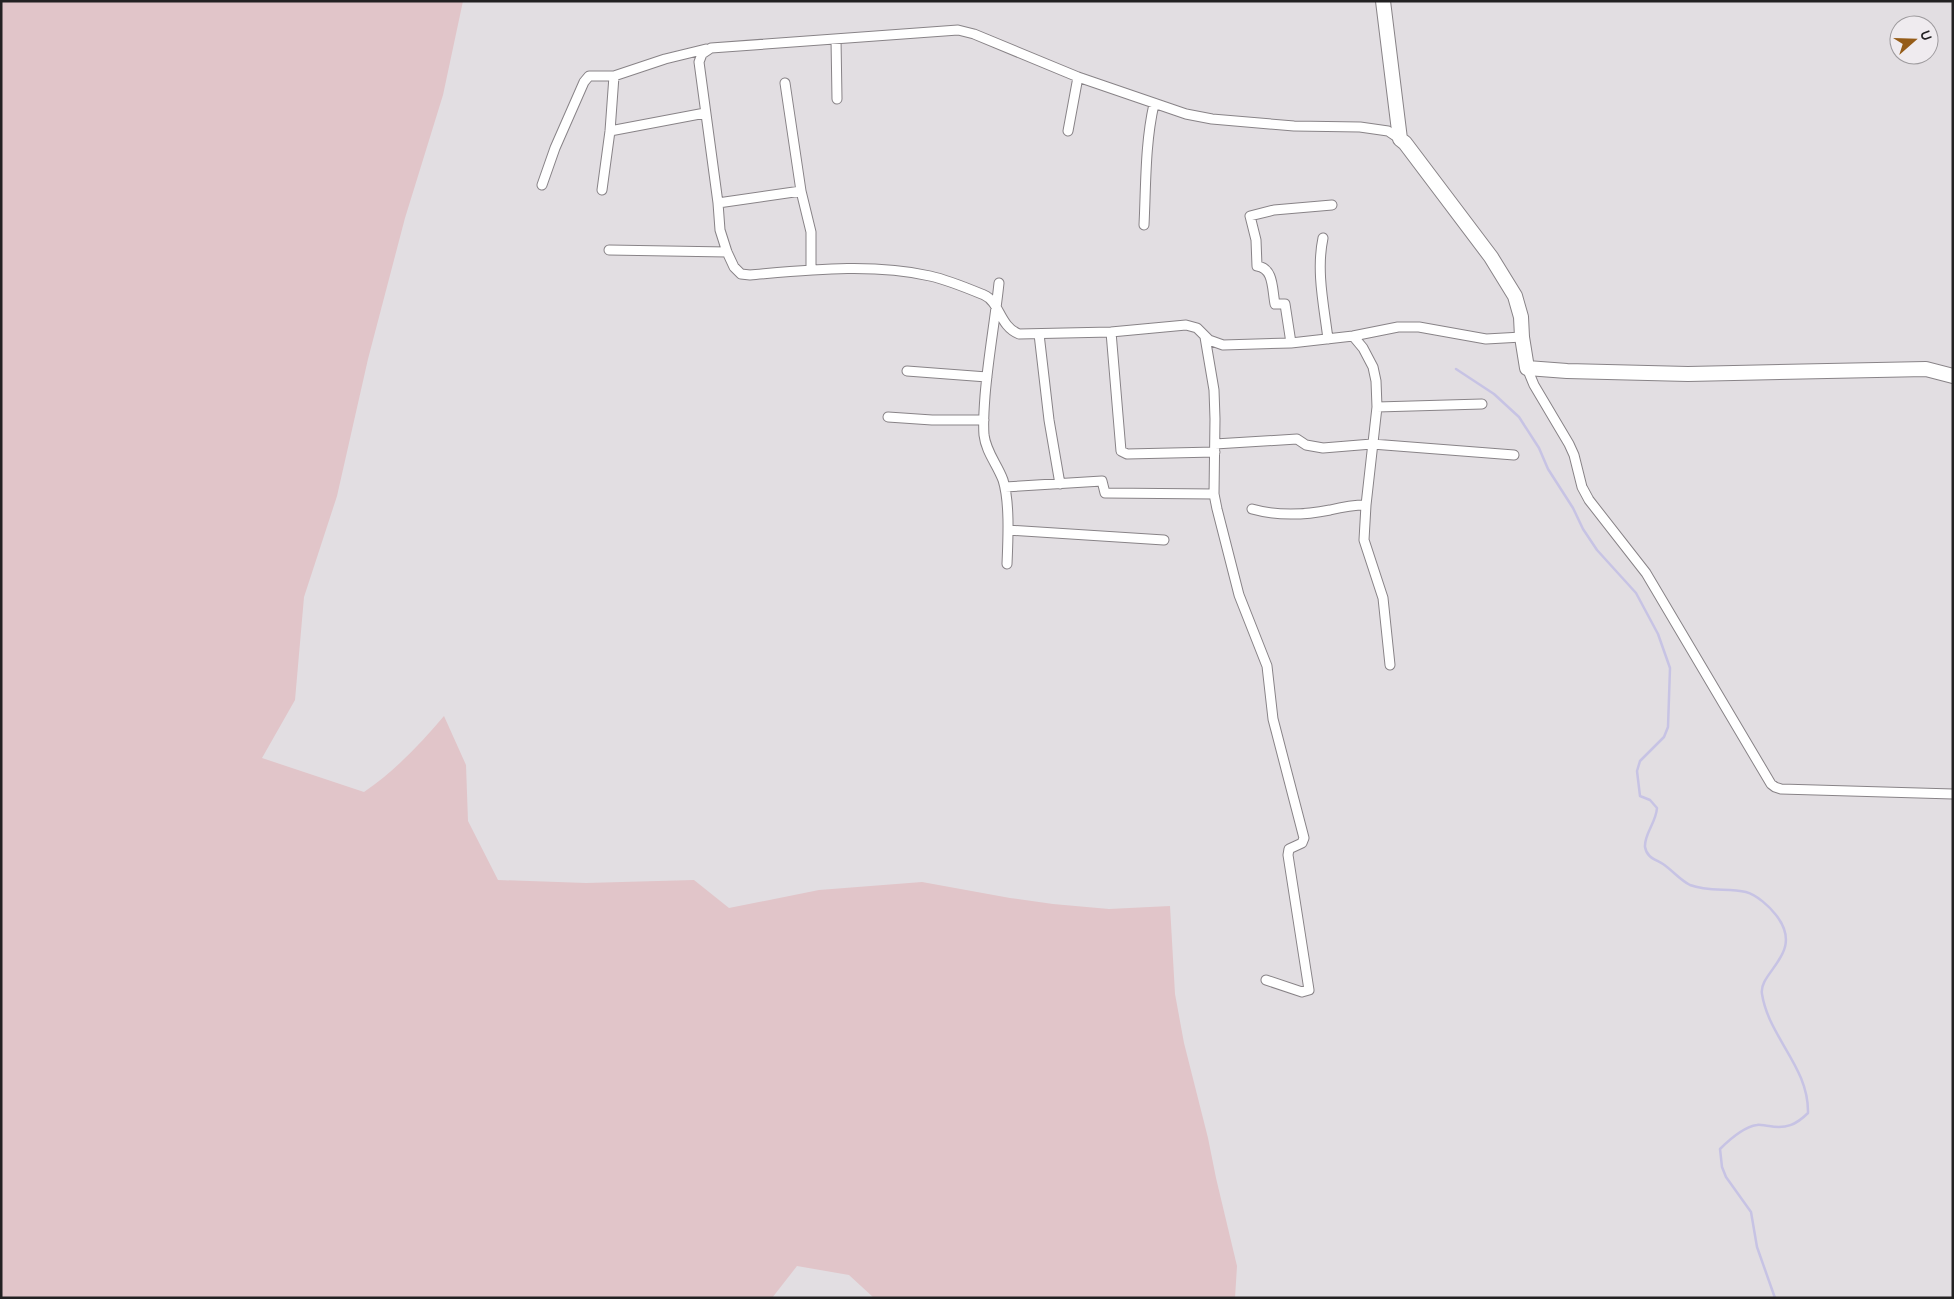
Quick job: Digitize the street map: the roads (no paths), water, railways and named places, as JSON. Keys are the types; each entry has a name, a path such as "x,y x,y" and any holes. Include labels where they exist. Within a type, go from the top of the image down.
{"street":[{"path":"1383,1 1400,139"},
{"path":"542,185 555,148 584,82 589,76 614,76 665,59 711,48 958,30 974,34 1078,77 1186,114 1212,119 1294,126 1360,126 1388,131 1411,150 1490,257 1515,296 1521,317 1527,368 1534,385 1569,444 1574,455 1582,486 1589,500 1646,573 1771,784 1781,789 1953,794"},
{"path":"836,39 837,99"},
{"path":"711,48 702,54 699,62 720,230 734,268 741,274 750,275 811,270 892,270 931,276 985,296 992,301 1011,331 1018,334 1112,332 1186,325 1196,328 1216,344 1223,345 1328,339 1405,327 1419,327 1486,338 1522,337"},
{"path":"602,190 610,131 614,76"},
{"path":"1068,131 1078,77"},
{"path":"785,83 802,191 811,232 811,270"},
{"path":"1144,225 1145,161 1148,132 1154,104"},
{"path":"610,131 705,113"},
{"path":"718,203 802,191"},
{"path":"1291,342 1284,304 1275,304 1269,272 1264,266 1257,266 1256,240 1250,216 1274,210 1332,205"},
{"path":"1323,238 1320,251 1320,277 1328,339"},
{"path":"609,250 727,252"},
{"path":"999,283 987,377 984,420 986,446 1004,487 1008,530 1007,564"},
{"path":"1112,332 1116,447 1127,454 1215,448 1297,438 1306,445 1323,448 1372,444 1514,455"},
{"path":"1039,334 1048,420 1060,484"},
{"path":"1353,336 1363,348 1373,367 1376,381 1377,407 1366,504 1364,540 1383,598 1390,665"},
{"path":"1206,337 1214,390 1214,494 1238,595 1267,666 1274,719 1304,838 1302,843 1289,849 1288,855 1309,990 1306,993 1266,980"},
{"path":"1527,368 1567,371 1688,374 1926,370 1953,376"},
{"path":"907,371 987,377"},
{"path":"1377,407 1482,404"},
{"path":"888,417 932,420 984,420"},
{"path":"1004,487 1102,481 1105,493 1214,494"},
{"path":"1252,509 1262,512 1287,514 1366,504"},
{"path":"1008,530 1164,540"}],"waterway":[{"path":"1456,369 1494,394 1519,417 1539,448 1548,469 1573,508 1583,529 1597,550 1636,593 1658,634 1670,668 1668,727 1664,737 1640,761 1637,771 1640,796 1650,800 1657,808 1655,819 1645,842 1648,854 1690,885 1746,892 1754,896 1776,915 1784,928 1786,940 1784,951 1767,978 1762,994 1772,1025 1802,1081 1807,1096 1808,1113 1799,1121 1786,1126 1758,1125 1747,1128 1720,1149 1722,1167 1726,1177 1751,1212 1757,1247 1775,1298"}]}
